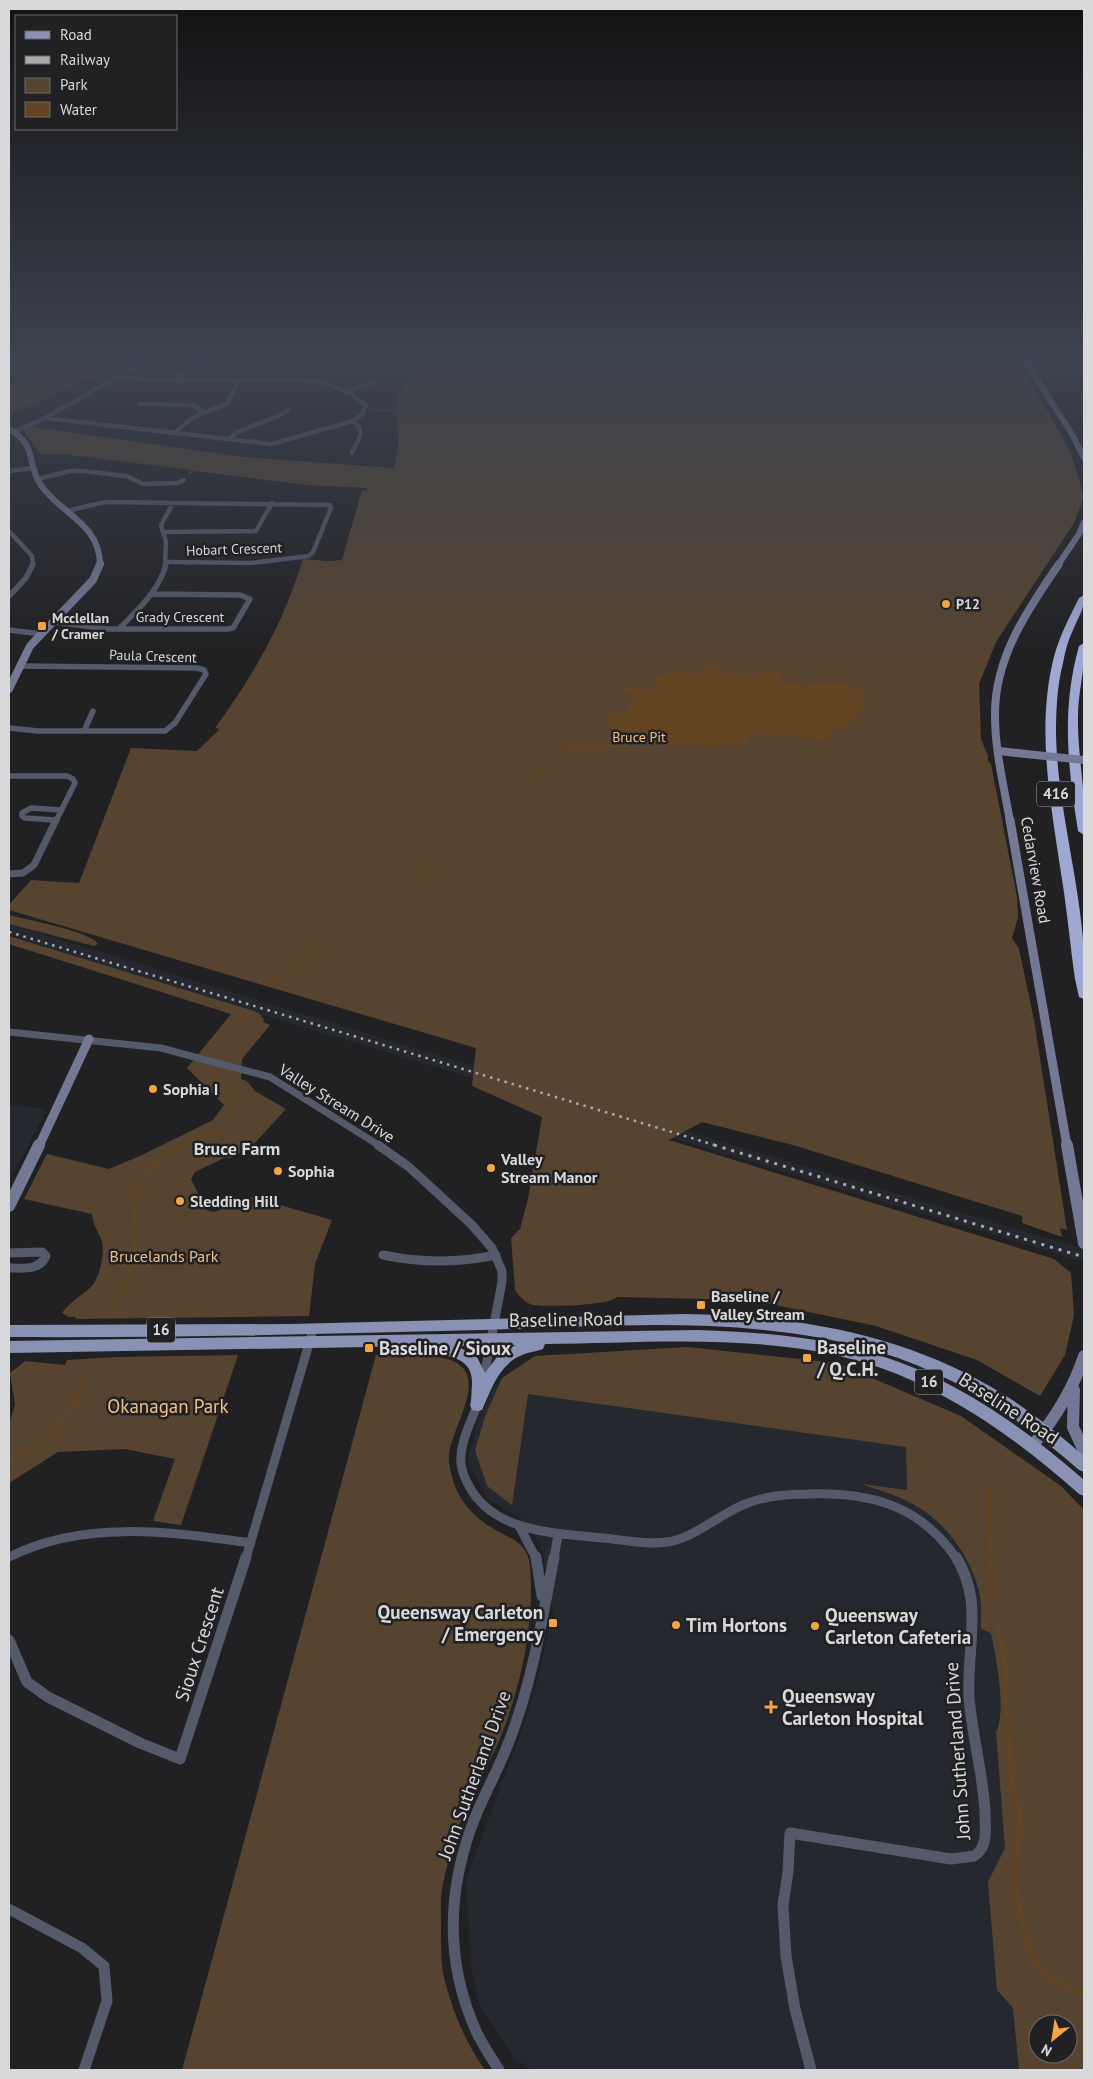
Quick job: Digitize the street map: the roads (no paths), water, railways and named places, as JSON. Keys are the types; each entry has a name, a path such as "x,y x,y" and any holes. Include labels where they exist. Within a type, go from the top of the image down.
{"highway":[{"name":"416","path":"1084,598 1077,610 1059,654 1053,685 1050,717 1059,822 1084,994"},
{"name":"416","path":"1084,646 1076,675 1072,740 1084,831"}],"main road":[{"path":"9,690 30,646 93,580 100,564 101,550 94,537 41,485 31,459"},
{"name":"Cedarview Road","path":"1084,522 1079,534 1031,603 1014,633 996,692 996,730 999,751 1084,1243"},
{"path":"999,751 1084,760"},
{"path":"9,1206 89,1040"},
{"name":"Baseline Road","path":"9,1347 312,1337 495,1323 711,1320 768,1324 828,1333 895,1351 952,1374 986,1391 1044,1431 1084,1466"},
{"name":"Baseline Road","path":"9,1331 312,1337 394,1341 699,1336 748,1338 814,1346 852,1354 888,1365 930,1383 992,1416 1033,1445 1084,1488"},
{"path":"478,1405 496,1366 501,1359 513,1350 526,1346 584,1338"},
{"path":"394,1341 446,1348 468,1358 479,1375 478,1405"},
{"path":"1033,1445 1066,1401 1084,1356"},
{"path":"1074,1385 1073,1426 1084,1451"}],"street":[{"path":"9,471 34,468"},
{"path":"38,479 77,470 126,476 144,484 177,483 184,480"},
{"name":"Hobart Crescent","path":"67,511 97,503 272,503 330,505 331,508 313,552 309,556 251,563 168,562"},
{"path":"120,629 152,594 168,562 168,552 161,526 172,503"},
{"path":"164,532 256,531 272,503"},
{"path":"9,531 32,556 33,560 32,569 25,580 9,596"},
{"name":"Grady Crescent","path":"54,622 120,629 228,629 233,628 250,599 240,595 152,594"},
{"path":"9,630 42,634"},
{"name":"Paula Crescent","path":"9,728 38,731 165,731 171,728 206,674 204,670 197,668 21,666"},
{"path":"84,731 93,712"},
{"path":"9,776 67,776 74,779 75,784 32,868 19,874 9,874"},
{"path":"55,820 25,818 22,816 22,813 31,808 61,810"},
{"name":"Valley Stream Drive","path":"9,1032 161,1048 270,1077 355,1129 409,1167 471,1224 496,1255 502,1271 502,1282 492,1340"},
{"path":"9,1253 42,1252 46,1256 44,1263 34,1268 9,1268"},
{"path":"383,1255 402,1260 474,1260 496,1255"},
{"name":"Sioux Crescent","path":"9,1640 27,1682 48,1697 180,1760 251,1543 312,1337"},
{"name":"John Sutherland Drive","path":"492,1340 478,1405 468,1427 461,1462 464,1476 481,1504 497,1517 520,1526 558,1535 640,1543 667,1542 678,1540 740,1506 756,1500 789,1494 838,1492 870,1498 905,1509 933,1529 959,1560 968,1583 973,1613 969,1695 983,1804 985,1835 983,1846 980,1853 974,1857 951,1859 790,1833 783,1904 786,1956 795,2009 811,2070"},
{"name":"John Sutherland Drive","path":"520,1526 534,1548 540,1564 543,1605"},
{"path":"9,1557 18,1552 70,1535 97,1531 149,1530 251,1543"},
{"name":"John Sutherland Drive","path":"498,2070 476,2031 457,1973 452,1914 455,1884 471,1827 508,1744 534,1664 543,1605 558,1535"},
{"path":"9,1909 82,1948 104,1966 107,2001 84,2070"}],"water":[{"path":"708,665 722,666 715,671 727,674 745,674 752,678 757,678 758,670 784,671 778,675 786,682 796,685 844,683 860,691 869,703 853,723 833,731 827,739 751,733 746,744 708,747 700,744 657,746 642,743 584,751 558,750 569,746 638,741 614,730 606,719 611,713 628,714 629,704 638,700 632,694 621,690 631,686 647,691 662,682 647,677 670,674 673,669 698,676 694,670 703,672"}],"waterway":[{"path":"485,821 513,798 563,750"},
{"path":"266,984 283,975 331,937 424,872 486,820"},
{"path":"225,1056 248,1014"},
{"path":"183,1145 208,1133 229,1127 235,1097 219,1090 217,1075"},
{"path":"112,1307 131,1275 135,1248 135,1199 139,1186 147,1173 161,1159 183,1145"},
{"path":"9,1460 43,1443 77,1401 86,1365"},
{"path":"994,1466 1000,1459"},
{"path":"989,1481 991,1558"},
{"path":"991,1557 992,1603"},
{"path":"997,1623 1007,1673 1005,1685 1012,1786 1020,1810 1015,1882 1026,1940 1036,1963 1045,1975 1084,1995"}],"railway":[{"path":"9,932 718,1146"},
{"path":"714,1145 1084,1257"}],"place":[{"name":"P12","path":"946,604"},
{"name":"Mcclellan / Cramer","path":"42,626"},
{"name":"Sophia I","path":"153,1089"},
{"name":"Valley Stream Manor","path":"491,1168"},
{"name":"Sophia","path":"278,1171"},
{"name":"Sledding Hill","path":"180,1201"},
{"name":"Baseline / Valley Stream","path":"701,1305"},
{"name":"Baseline / Sioux","path":"369,1348"},
{"name":"Baseline / Q.C.H.","path":"807,1358"},
{"name":"Queensway Carleton / Emergency","path":"553,1623"},
{"name":"Tim Hortons","path":"676,1625"},
{"name":"Queensway Carleton Cafeteria","path":"815,1626"},
{"name":"Queensway Carleton Hospital","path":"771,1707"}],"district":[{"name":"Bruce Farm","path":"237,1149"}],"park label":[{"name":"Bruce Pit","path":"639,737"},
{"name":"Brucelands Park","path":"164,1256"},
{"name":"Okanagan Park","path":"168,1406"}]}
